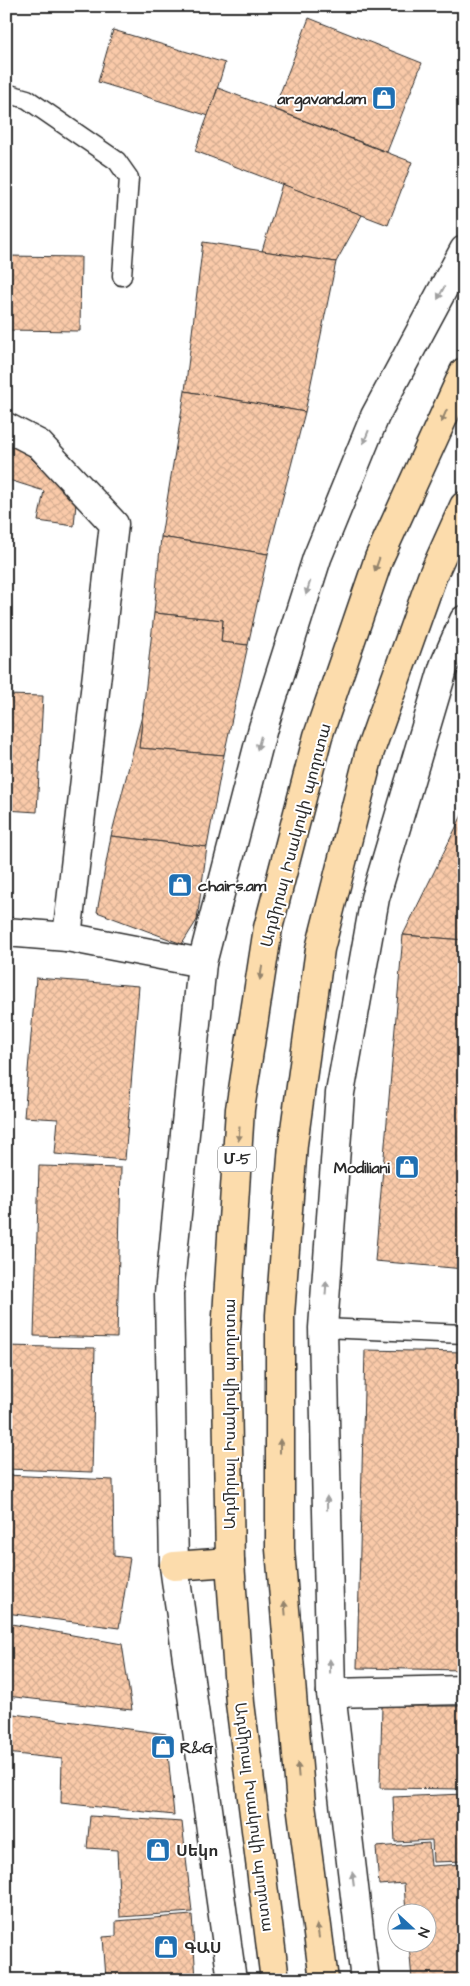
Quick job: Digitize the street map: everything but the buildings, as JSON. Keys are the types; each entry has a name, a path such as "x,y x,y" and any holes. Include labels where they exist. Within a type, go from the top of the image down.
{"highway":[{"name":"Ադմիրալ Իսակովի պողոտա","path":"275,1980 240,1704 230,1562 226,1332 240,1109 268,928 318,736 379,558 464,372"},
{"path":"324,1980 301,1804 280,1549 280,1315 293,1144 320,949 370,751 432,577 464,506"},
{"path":"174,1566 230,1562"}],"street":[{"path":"232,1980 174,1566 169,1294 202,963 263,728 317,558 375,416 464,250"},
{"path":"6,427 39,444 114,524 67,937"},
{"path":"365,1980 331,1693 323,1328 340,1093 375,898 444,666 464,620"},
{"path":"6,932 67,937 202,963"},
{"path":"331,1693 464,1690"}],"lane":[{"path":"6,94 28,99 117,162 129,178 122,276"},
{"path":"323,1328 464,1334"}],"place":[{"name":"argavand.am","path":"384,98"},
{"name":"chairs.am","path":"180,885"},
{"name":"Modiliani","path":"407,1167"},
{"name":"R&G","path":"163,1747"},
{"name":"Սեկո","path":"158,1850"},
{"name":"ԳԱՍ","path":"166,1947"}]}
